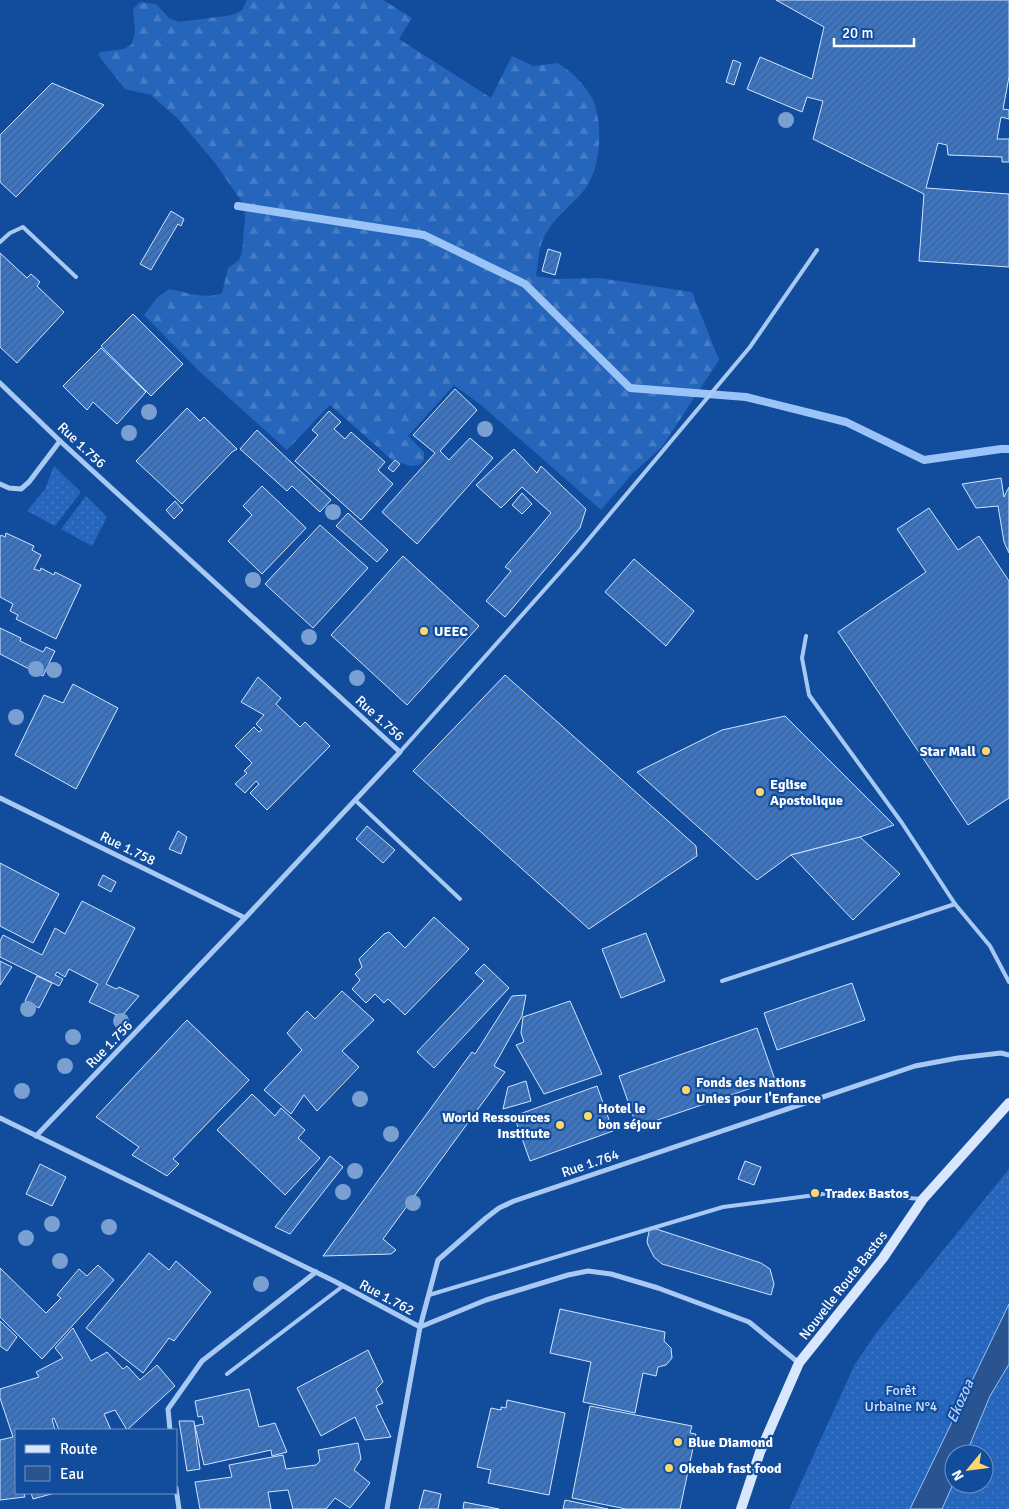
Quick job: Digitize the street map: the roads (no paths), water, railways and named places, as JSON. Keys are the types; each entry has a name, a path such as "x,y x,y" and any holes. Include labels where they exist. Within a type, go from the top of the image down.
{"main road":[{"name":"Nouvelle Route Bastos","path":"740,1509 760,1452 799,1363 883,1258 923,1199 1009,1103"}],"street":[{"name":"Rue 1.756","path":"0,383 60,441 400,752 245,918 36,1136"},
{"path":"0,484 9,488 21,489 29,482 60,441"},
{"name":"Rue 1.758","path":"0,798 245,918"},
{"name":"Rue 1.764","path":"387,1509 420,1327 438,1260 499,1208 514,1201 915,1066 958,1058 1001,1053 1009,1055"},
{"name":"Rue 1.762","path":"0,1118 316,1272 420,1327 486,1300 588,1271 611,1274 658,1288 749,1322 799,1363"},
{"path":"170,1429 168,1410 202,1361 316,1272"},
{"path":"177,1494 179,1509"}],"lane":[{"path":"0,242 10,232 23,227 76,277"},
{"path":"400,752 578,552 750,347 817,250"},
{"path":"806,636 802,658 809,695 902,823 955,904 990,946 1009,982"},
{"path":"355,800 460,899"},
{"path":"722,981 955,904"},
{"path":"430,1295 723,1206 838,1192 923,1199"},
{"path":"227,1374 343,1286"}],"water":[{"path":"1009,1304 1009,1364 990,1396 970,1444 944,1444 944,1494 949,1494 942,1509 910,1509"}],"waterway":[{"path":"238,206 424,235 525,284 630,388 746,397 846,422 924,460 1009,449"}],"place":[{"name":"UEEC","path":"424,631"},
{"name":"Star Mall","path":"986,751"},
{"name":"Eglise Apostolique","path":"760,792"},
{"name":"Fonds des Nations Unies pour l'Enfance","path":"686,1090"},
{"name":"Hotel le bon séjour","path":"588,1116"},
{"name":"World Ressources Institute","path":"560,1125"},
{"name":"Tradex Bastos","path":"815,1193"},
{"name":"Blue Diamond","path":"678,1442"},
{"name":"Okebab fast food","path":"669,1468"}],"park label":[{"name":"Forêt Urbaine N°4","path":"901,1398"}],"water label":[{"name":"Ekozoa","path":"960,1401"}]}
